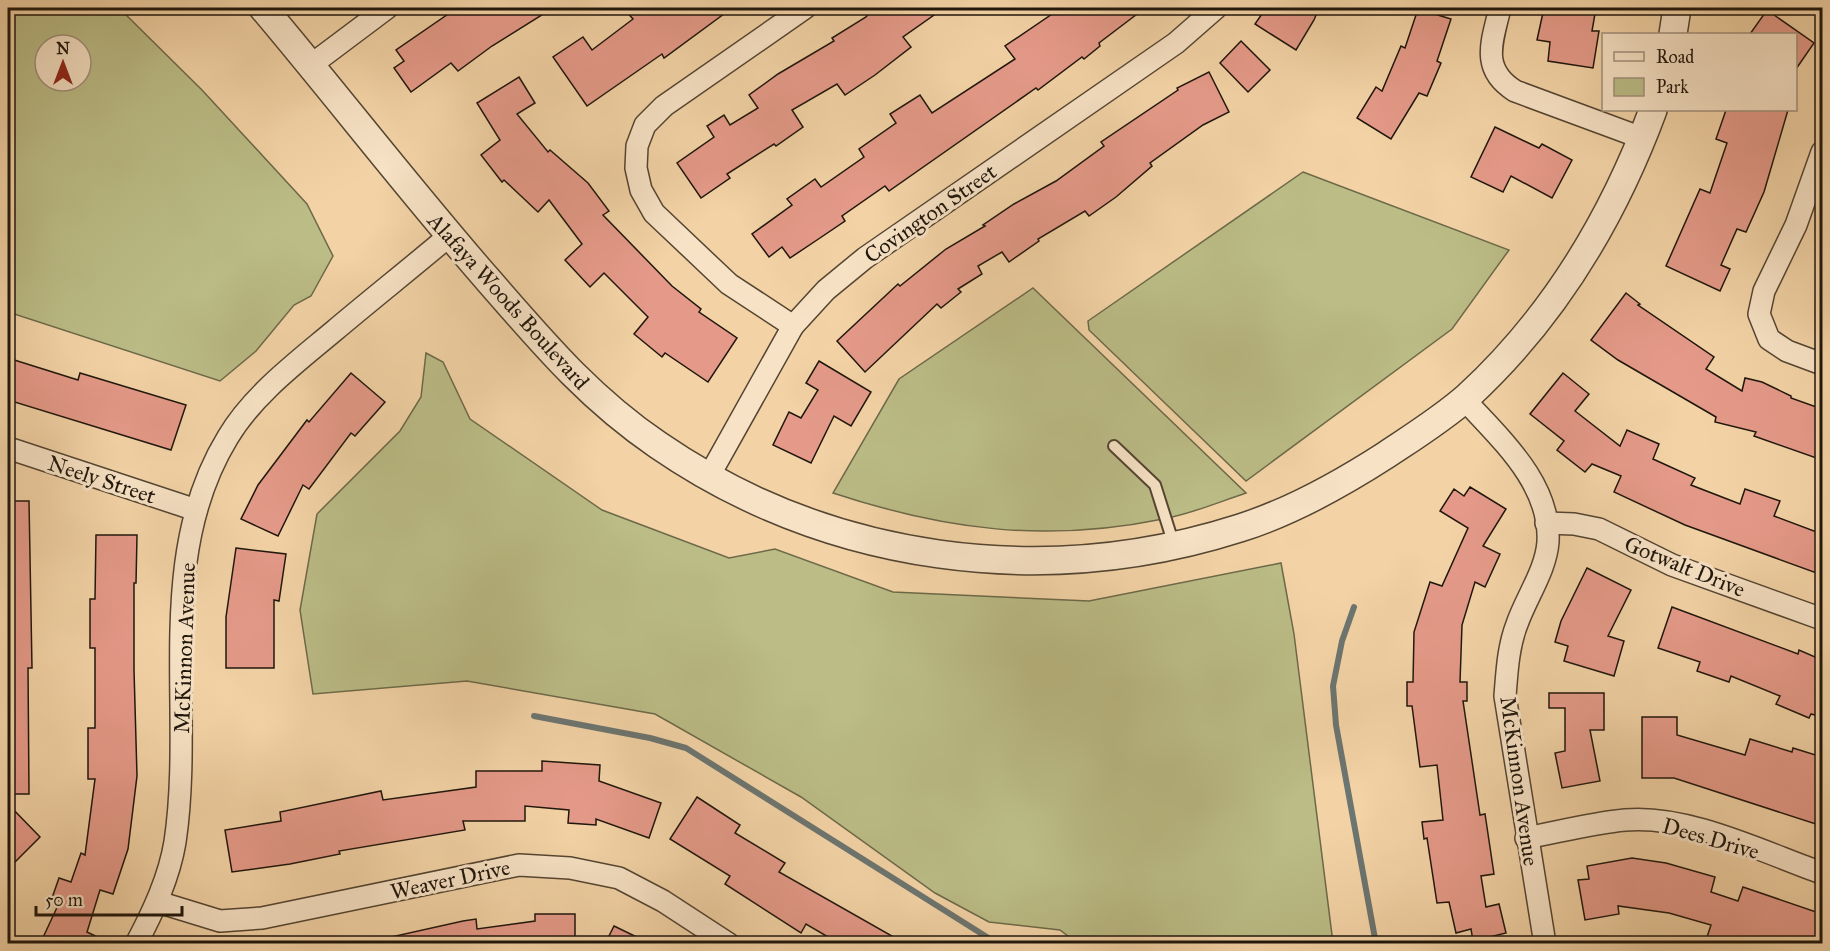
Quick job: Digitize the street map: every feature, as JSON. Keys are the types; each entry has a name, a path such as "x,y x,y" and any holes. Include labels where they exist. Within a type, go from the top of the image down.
{"street":[{"name":"Alafaya Woods Boulevard","path":"263,8 449,236 569,374 629,424 708,478 771,510 837,533 920,553 996,561 1075,561 1174,545 1242,528 1309,499 1363,470 1420,433 1464,399 1506,357 1565,284 1616,199 1653,111"},
{"path":"311,65 387,8"},
{"path":"793,326 729,284 654,213 641,190 636,168 636,146 645,124 663,106 805,8"},
{"name":"Covington Street","path":"708,478 793,326 826,290 865,258 1176,43 1216,8"},
{"path":"1500,8 1491,62 1501,82 1515,91 1642,138"},
{"path":"1673,33 1677,8"},
{"path":"1822,152 1796,225 1764,291 1759,314 1769,339 1787,351 1822,364"},
{"name":"McKinnon Avenue","path":"136,944 158,902 175,845 181,786 184,564 196,510 228,436 293,365 449,236"},
{"name":"McKinnon Avenue","path":"1464,399 1523,465 1536,488 1546,523 1548,543 1542,565 1516,625 1505,696 1526,838 1545,944"},
{"name":"Neely Street","path":"8,448 196,510"},
{"name":"Gotwalt Drive","path":"1546,523 1574,524 1599,529 1672,565 1822,619"},
{"name":"Dees Drive","path":"1526,838 1627,820 1662,822 1705,831 1822,873"},
{"name":"Weaver Drive","path":"158,902 220,921 262,918 519,865 570,867 619,878 663,901 729,944"}],"lane":[{"path":"1114,446 1155,485 1174,545"}],"green space":[{"path":"8,8 119,8 202,90 307,204 333,256 311,296 294,305 256,351 220,381 8,312"},
{"path":"1303,172 1509,250 1452,329 1246,481 1089,330 1088,321"},
{"path":"1033,288 1246,493 1163,519 1078,530 1037,531 956,524 875,506 833,493 899,379"},
{"path":"426,353 443,362 470,419 602,510 729,558 775,549 893,592 1089,601 1281,563 1294,634 1333,943 1077,943 1060,930 989,922 935,893 801,797 655,714 467,681 313,694 300,610 317,514 400,431 421,397"}],"building":[{"path":"457,8 553,8 492,46 458,71 451,63 411,92 394,68 404,61 396,50"},
{"path":"623,8 732,8 664,58 662,54 587,106 553,57 583,37 592,50 633,19"},
{"path":"874,8 944,8 903,37 911,47 875,75 845,95 837,84 792,110 803,127 776,146 774,144 727,174 730,178 701,198 677,163 714,137 707,126 724,115 730,125 758,108 749,95 778,74 834,41 832,38 866,17"},
{"path":"1061,8 1145,8 1099,43 1100,46 1084,59 1082,57 1038,90 1036,88 889,191 885,186 842,216 845,221 790,258 782,247 769,257 752,234 792,205 787,199 815,179 821,187 864,157 859,149 896,123 890,114 920,95 932,113 1015,59 1005,46"},
{"path":"1266,8 1319,8 1296,50 1255,24"},
{"path":"1544,8 1596,8 1592,31 1599,31 1593,68 1548,61 1550,42 1537,40"},
{"path":"1418,9 1451,19 1437,61 1441,63 1427,96 1419,93 1391,139 1357,118 1376,87 1382,91 1401,46 1405,48"},
{"path":"1767,10 1814,43 1797,68 1797,33 1751,33"},
{"path":"1241,41 1270,70 1248,92 1220,63"},
{"path":"1209,72 1229,112 1203,125 1150,163 1152,166 1116,197 1089,216 1085,211 1038,239 1039,241 1009,262 1002,252 978,266 982,274 958,289 961,292 941,308 937,304 865,372 837,341 898,284 900,286 946,249 985,226 983,225 1014,204 1056,181 1104,146 1101,142 1178,90 1177,88"},
{"path":"519,77 535,103 517,114 548,152 550,150 588,183 609,211 603,215 672,286 701,309 699,312 737,338 708,382 665,353 662,357 634,334 648,317 604,273 590,287 565,260 582,244 549,200 538,212 504,180 502,182 481,155 500,140 477,103"},
{"path":"1726,111 1788,111 1764,192 1746,232 1737,229 1721,265 1730,269 1720,291 1666,266 1700,189 1710,193 1727,143 1716,139"},
{"path":"1495,127 1539,148 1542,144 1572,160 1552,198 1511,176 1503,192 1471,177"},
{"path":"1626,293 1640,304 1638,305 1714,357 1706,369 1742,391 1745,378 1762,382 1791,398 1822,409 1822,460 1754,436 1756,432 1715,422 1716,417 1618,360 1591,340"},
{"path":"8,358 78,380 80,373 186,405 171,450 8,400"},
{"path":"819,361 871,392 851,426 834,416 811,463 773,445 789,412 801,418 818,390 806,383"},
{"path":"351,373 385,402 355,436 351,433 309,489 303,485 278,536 241,519 258,485 307,420 309,422"},
{"path":"1563,373 1589,394 1575,411 1620,446 1627,430 1659,444 1653,459 1695,478 1691,485 1740,504 1745,489 1780,501 1774,516 1822,534 1822,575 1685,525 1614,492 1621,476 1592,464 1585,472 1557,450 1564,441 1530,414"},
{"path":"1470,487 1506,509 1483,546 1500,554 1485,587 1475,582 1462,625 1460,682 1467,682 1467,701 1463,701 1480,815 1485,814 1494,874 1481,876 1486,907 1499,904 1506,933 1473,941 1471,929 1456,933 1449,902 1437,903 1427,838 1424,839 1422,822 1443,820 1437,765 1420,767 1412,706 1407,706 1407,682 1413,682 1414,632 1430,582 1442,586 1468,528 1440,511 1454,489 1464,496"},
{"path":"8,501 29,501 32,668 28,668 29,794 8,794"},
{"path":"96,535 137,535 136,583 134,583 134,670 137,776 128,849 113,894 100,890 87,932 112,944 40,944 60,901 52,898 59,878 71,882 81,853 85,855 95,779 88,779 88,728 95,728 95,648 90,648 90,599 95,599"},
{"path":"236,548 286,554 279,601 274,600 274,668 226,668 226,617"},
{"path":"1587,568 1631,590 1608,636 1624,641 1614,676 1564,661 1568,646 1555,642 1561,621"},
{"path":"1672,607 1798,654 1799,650 1822,660 1822,717 1811,714 1809,718 1776,704 1780,696 1731,676 1729,682 1697,671 1700,662 1658,648"},
{"path":"1549,693 1604,693 1604,730 1590,730 1600,781 1562,788 1555,753 1565,751 1565,708 1549,708"},
{"path":"1642,717 1677,717 1677,735 1745,755 1750,739 1792,752 1793,748 1822,757 1822,826 1674,778 1642,778"},
{"path":"542,761 600,765 599,781 661,803 649,838 596,819 596,825 568,823 569,810 525,806 525,821 463,821 465,830 339,851 340,854 290,864 232,872 225,830 281,821 280,812 381,791 383,800 476,787 476,771 542,771"},
{"path":"697,797 740,825 735,833 785,863 779,872 906,944 840,944 806,924 801,933 725,884 730,876 670,839"},
{"path":"8,804 40,837 8,869"},
{"path":"1632,858 1666,863 1715,877 1711,892 1738,901 1743,887 1822,914 1822,944 1759,944 1744,938 1742,944 1718,944 1706,940 1711,925 1669,913 1618,906 1619,914 1585,920 1578,880 1589,879 1587,866"},
{"path":"535,914 575,914 575,944 392,944 391,937 463,921 476,919 477,929 535,921"},
{"path":"614,926 651,944 605,944"}],"waterway":[{"path":"1354,607 1342,641 1333,686 1336,725 1376,944"},
{"path":"534,716 650,738 686,748 998,944"}]}
